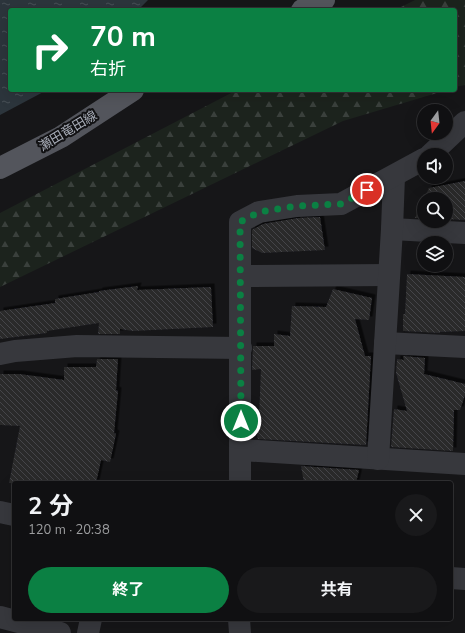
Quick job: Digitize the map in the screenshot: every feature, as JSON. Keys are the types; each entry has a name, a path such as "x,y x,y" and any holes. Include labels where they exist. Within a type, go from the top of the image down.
{"main road":[{"path":"306,8 324,0"},
{"name":"瀬田竜田線","path":"0,168 61,137 130,92"}],"street":[{"path":"437,148 465,122"},
{"path":"444,148 465,137"},
{"path":"240,481 240,222 259,212 297,206 341,204 417,163"},
{"path":"378,459 394,176"},
{"path":"392,229 465,233"},
{"path":"240,276 389,275"},
{"path":"385,343 465,347"},
{"path":"0,354 16,351 77,346 241,348"},
{"path":"241,450 465,464"},
{"path":"0,512 12,515"},
{"path":"453,578 465,578"},
{"path":"0,617 12,620"},
{"path":"15,621 60,633"},
{"path":"88,633 91,621"},
{"path":"239,621 240,633"}],"green space":[{"path":"415,0 465,0 465,85 457,87 457,8 399,8"},
{"path":"233,92 440,92 343,121 0,287 0,213"}],"water":[{"path":"0,0 148,0 140,8 8,8 8,92 43,92 0,115"}],"building":[{"path":"465,181 465,220 453,219 453,192 427,192 429,188"},
{"path":"320,217 325,250 262,253 252,248 252,230 263,224 298,218"},
{"path":"407,274 465,277 465,331 440,333 403,331"},
{"path":"138,286 137,290 211,287 213,327 133,331 120,329 120,334 98,334 99,323 47,331 47,333 0,339 0,311 55,303 55,299 99,291"},
{"path":"333,289 372,298 369,320 355,319 365,356 371,356 366,445 258,439 253,418 259,418 261,369 252,370 253,346 274,346 274,334 290,336 292,306 326,307"},
{"path":"403,356 425,358 424,374 465,384 465,395 460,410 454,410 453,451 391,447 394,409 407,411 396,373 397,359 404,360"},
{"path":"97,359 118,359 116,390 118,391 114,433 116,434 110,462 101,460 96,481 12,481 12,483 9,483 20,426 0,425 0,374 19,374 64,380 64,367 96,367"},
{"path":"301,466 359,470 356,481 304,481"}],"route":[{"path":"241,421 240,222 259,212 297,206 341,204 367,190"}]}
